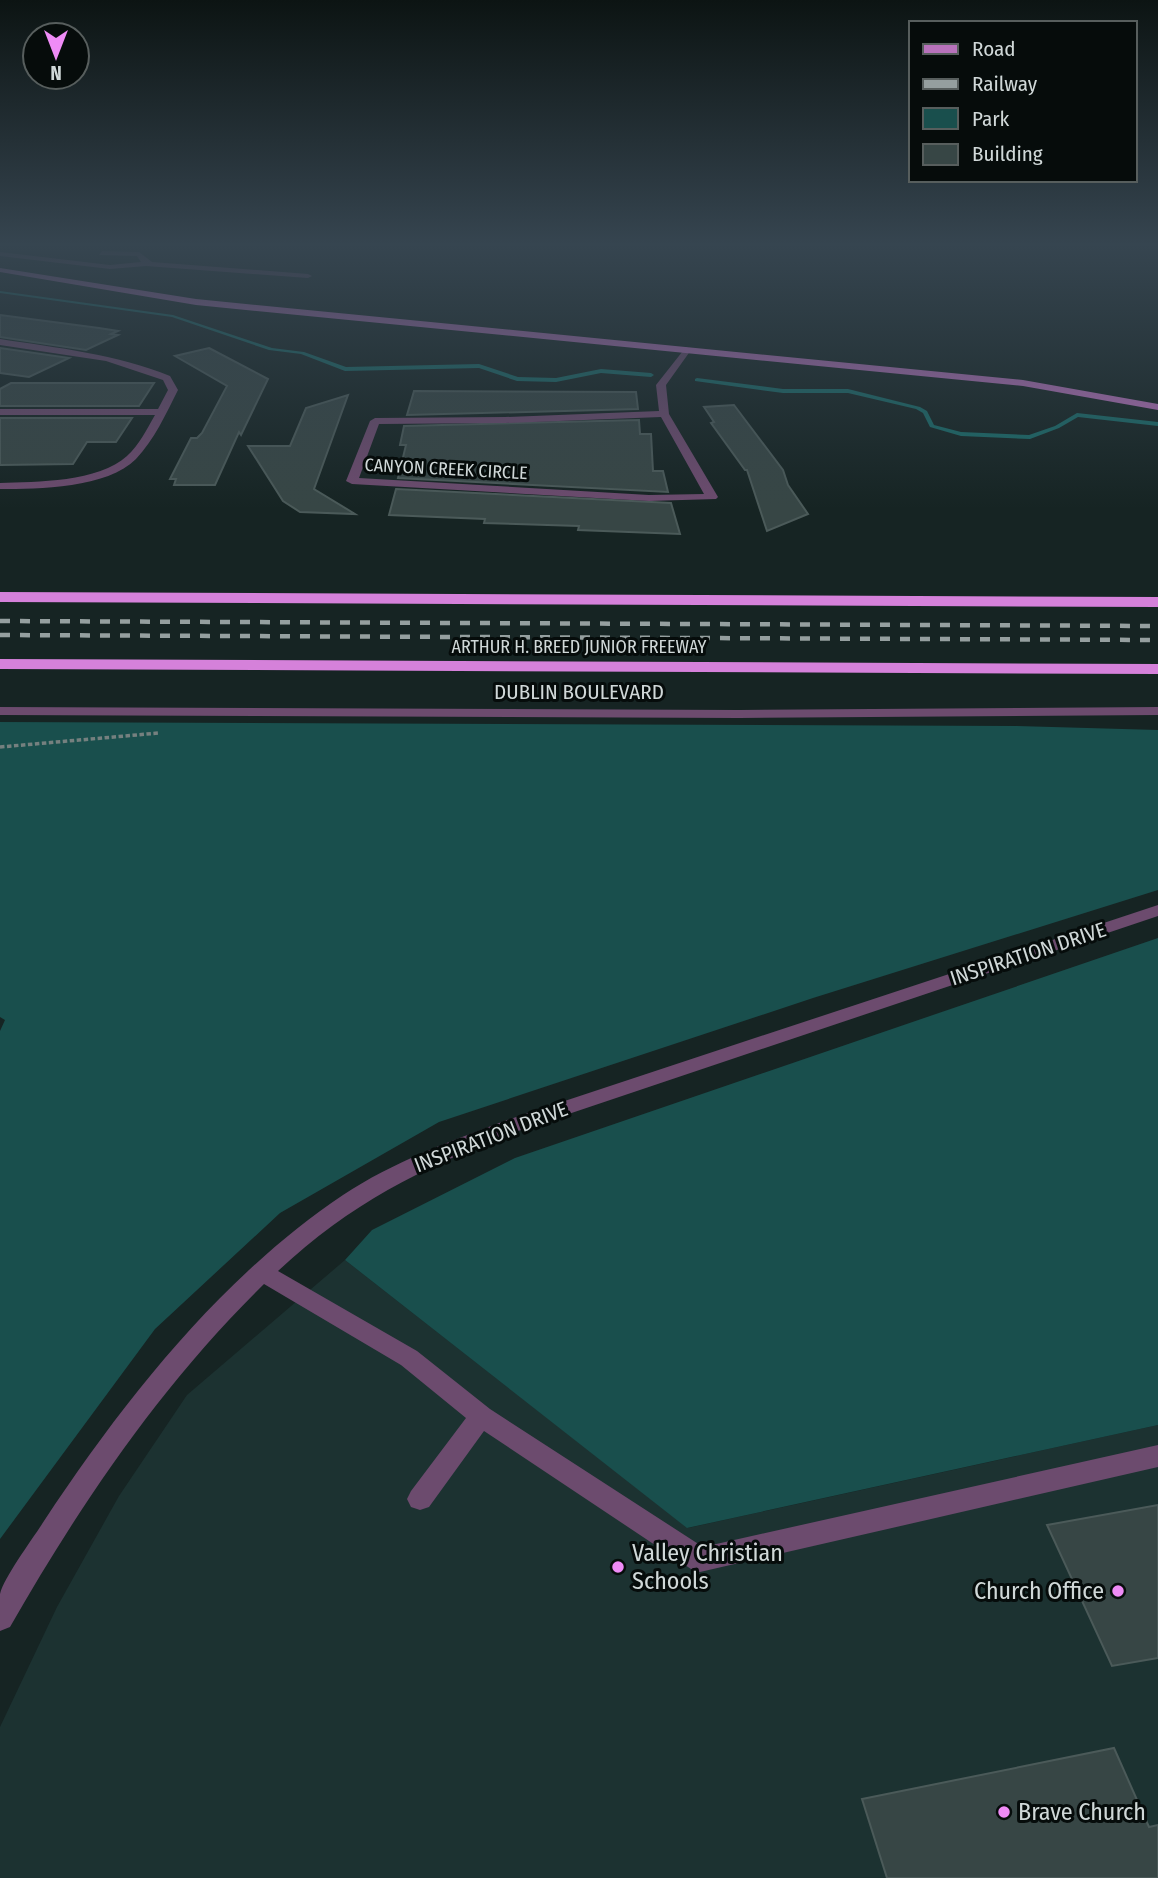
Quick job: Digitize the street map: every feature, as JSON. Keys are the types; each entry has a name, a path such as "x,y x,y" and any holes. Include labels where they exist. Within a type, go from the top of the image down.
{"highway":[{"path":"0,597 1158,602"},
{"name":"ARTHUR H. BREED JUNIOR FREEWAY","path":"0,664 1158,669"}],"main road":[{"path":"519,334 1023,383 1158,407"}],"street":[{"path":"0,342 144,367 167,378 173,390 162,412 129,461 94,476 51,484 0,486"},
{"path":"664,414 661,386 686,350"},
{"path":"0,412 162,412"},
{"name":"CANYON CREEK CIRCLE","path":"664,414 712,497 649,498 352,481 375,421 505,420 664,414"},
{"name":"DUBLIN BOULEVARD","path":"0,711 739,714 1158,711"},
{"name":"INSPIRATION DRIVE","path":"0,1618 72,1499 126,1423 183,1354 262,1272 339,1209 384,1181 443,1152 514,1125 1158,910"},
{"path":"262,1272 409,1358 481,1416 700,1560 1158,1456"},
{"path":"420,1499 481,1416"}],"path":[{"path":"0,747 146,736 171,731"}],"shaded area":[{"name":"Valley Christian Schools","path":"345,1260 688,1528 1158,1425 1158,1878 0,1878 0,1727 57,1607 119,1496 187,1395"}],"green space":[{"path":"0,722 1017,726 1158,730 1158,890 813,998 439,1122 280,1213 155,1329 0,1539 0,1031 5,1020 0,1017"},
{"path":"1158,938 1158,1425 687,1528 345,1260 372,1230 515,1158"}],"building":[{"path":"0,334 118,335 86,350 0,337"},
{"path":"0,348 69,358 29,377 0,373"},
{"path":"209,348 268,379 241,435 239,432 215,485 174,485 176,479 170,479 191,438 197,438 202,433 227,386 175,356"},
{"path":"11,383 154,383 139,406 0,406 0,389"},
{"path":"414,391 636,392 638,409 407,415"},
{"path":"348,395 314,489 355,514 300,512 283,501 248,446 290,446 306,408"},
{"path":"734,405 783,470 788,485 808,514 767,531 747,470 711,423 714,422 704,407"},
{"path":"0,418 132,418 116,442 87,442 73,464 0,465"},
{"path":"639,420 640,434 651,434 653,471 663,471 668,492 398,478 406,445 400,445 404,426"},
{"path":"396,489 671,503 680,534 578,530 579,526 484,523 485,519 389,515"},
{"name":"Church Office","path":"1158,1505 1158,1658 1112,1666 1047,1525"},
{"name":"Brave Church","path":"1114,1748 1149,1827 1158,1825 1158,1878 887,1878 862,1799"}],"waterway":[{"path":"225,334 271,349 302,353 345,369 479,366 517,379 556,380 601,371 651,375"},
{"path":"697,380 783,391 848,391 918,408 925,412 932,426 961,434 1030,437 1057,427 1077,415 1158,424"}],"railway":[{"path":"0,621 1158,626"},
{"path":"0,635 1158,640"}],"place":[{"name":"Valley Christian Schools","path":"618,1567"},
{"name":"Church Office","path":"1118,1591"},
{"name":"Brave Church","path":"1004,1812"}]}
